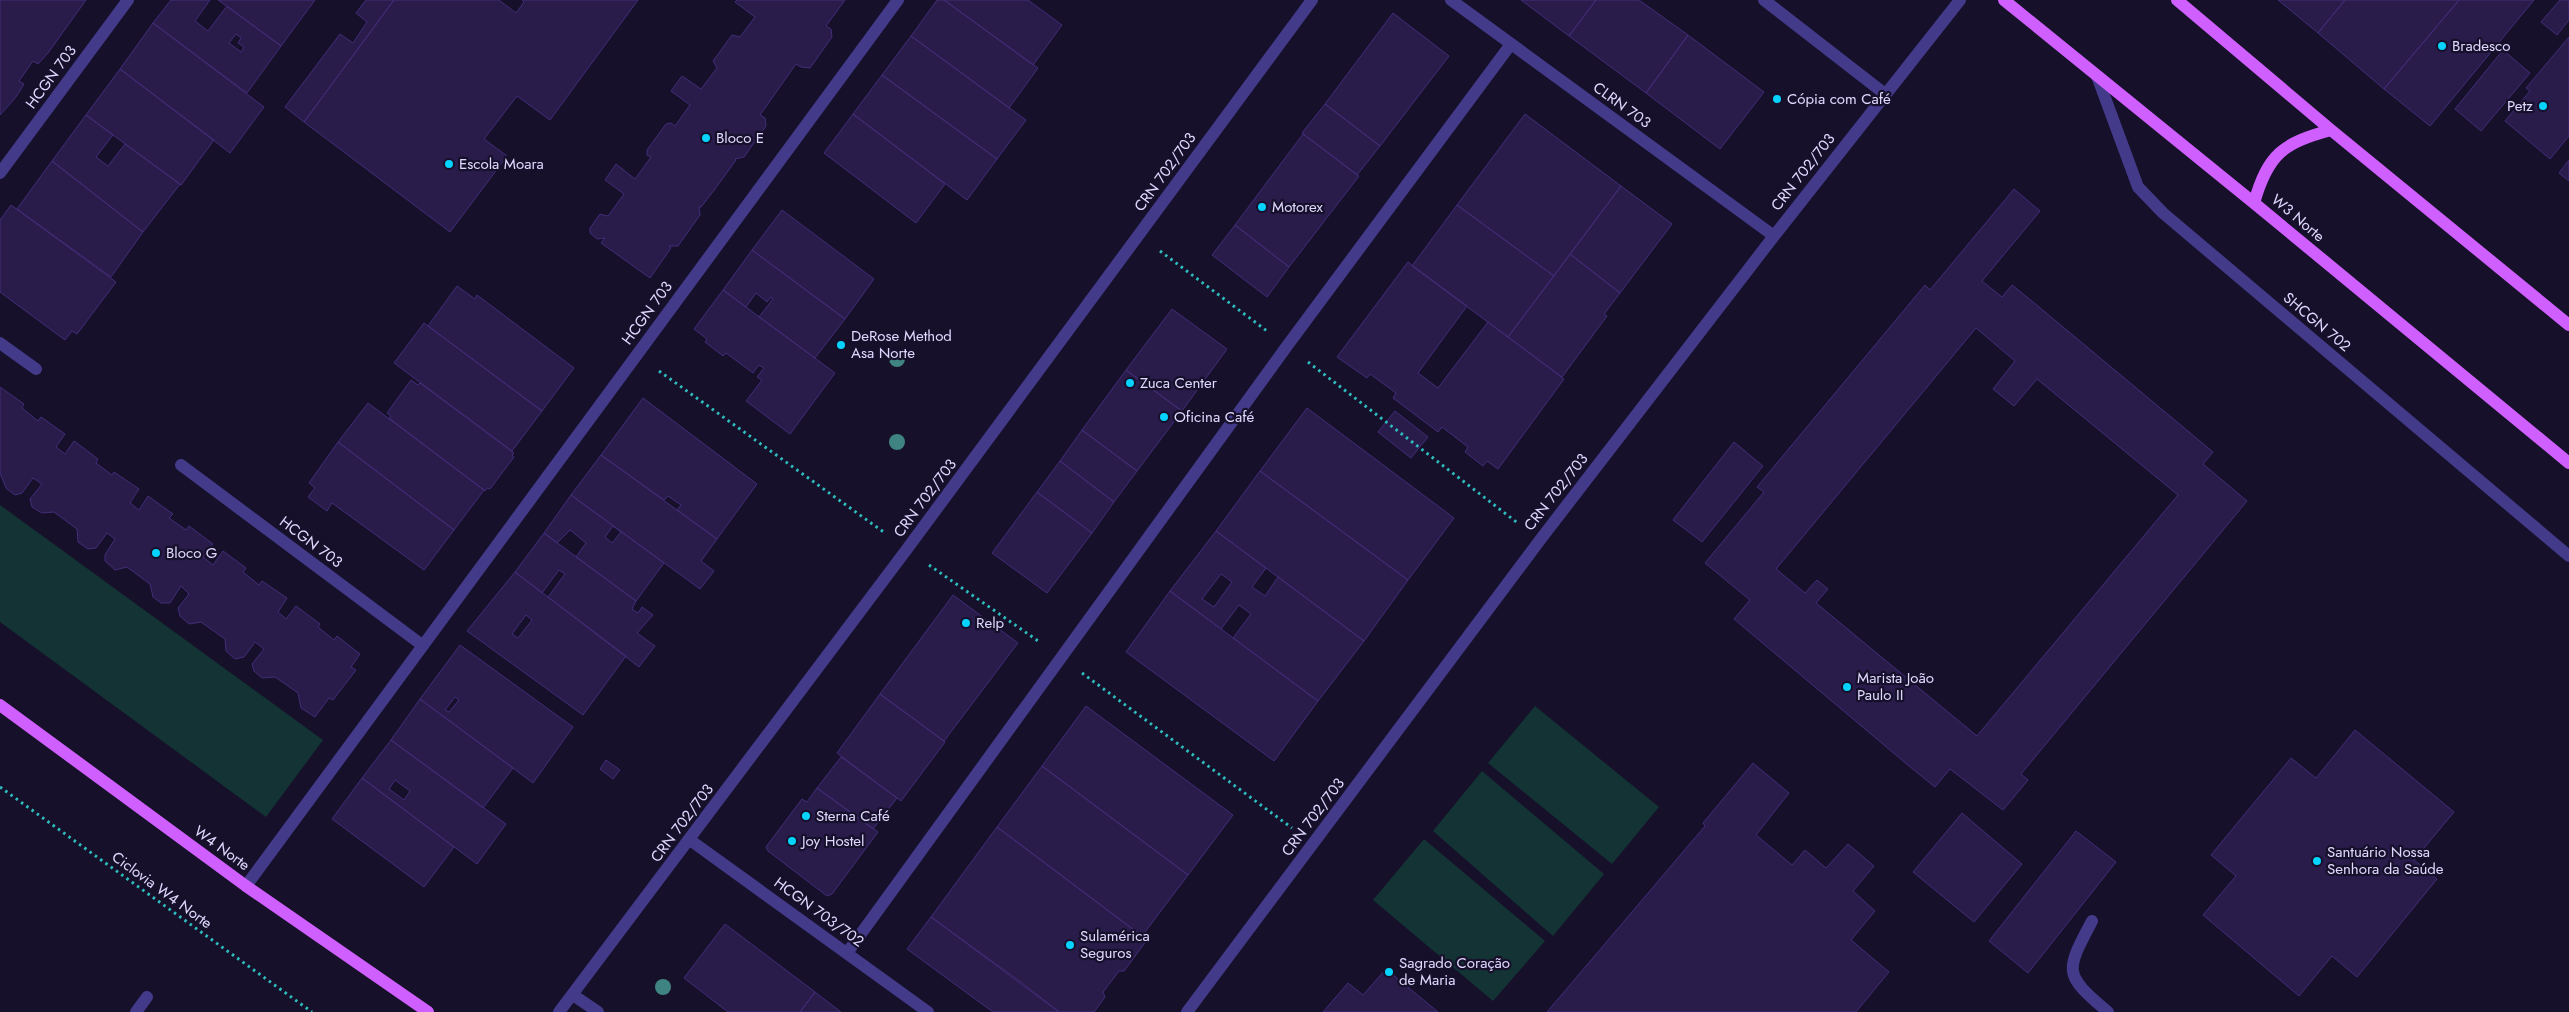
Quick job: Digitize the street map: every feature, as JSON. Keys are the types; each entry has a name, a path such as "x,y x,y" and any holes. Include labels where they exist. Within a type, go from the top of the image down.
{"main road":[{"name":"W3 Norte","path":"2004,0 2569,463"},
{"path":"2177,0 2331,130 2569,325"},
{"path":"2254,203 2262,174 2277,156 2298,139 2331,130"},
{"name":"W4 Norte","path":"0,705 246,886 428,1012"}],"street":[{"name":"HCGN 703","path":"0,173 128,0"},
{"name":"HCGN 703","path":"246,886 898,0"},
{"name":"CRN 702/703","path":"559,1012 907,549 1312,0"},
{"name":"CLRN 703","path":"1451,0 1774,236"},
{"path":"1764,0 1885,94"},
{"name":"CRN 702/703","path":"1187,1012 1540,540 1774,236 1960,0"},
{"path":"847,953 1287,346 1511,44"},
{"name":"SHCGN 702","path":"2097,76 2138,187 2163,213 2569,556"},
{"path":"0,343 36,368"},
{"name":"HCGN 703","path":"181,465 422,645"},
{"name":"HCGN 703/702","path":"690,840 928,1012"},
{"path":"2092,921 2073,956 2073,977 2082,990 2108,1012"},
{"path":"573,995 598,1012"},
{"path":"136,1012 147,998"}],"path":[{"path":"1139,235 1540,540"},
{"path":"636,355 1061,657 1313,844"},
{"name":"Ciclovia W4 Norte","path":"0,787 312,1012"}],"green space":[{"path":"0,505 323,740 266,817 0,622"},
{"path":"1535,706 1659,807 1612,864 1488,763"},
{"path":"1482,771 1604,874 1553,936 1433,831"},
{"path":"1424,839 1545,941 1493,1001 1373,900"}],"building":[{"path":"0,0 86,0 48,53 38,64 33,61 19,81 24,84 16,97 0,115"},
{"path":"171,0 210,0 195,21 208,31 227,6 281,46 247,93 153,23","holes":["236,34 241,38 238,43 244,47 241,52 229,43"]},
{"path":"218,0 315,0 281,46"},
{"path":"366,0 394,0 304,122 285,107 340,34 353,43 367,22 356,13"},
{"name":"Escola Moara","path":"394,0 499,0 516,13 524,2 522,0 638,0 550,120 517,96 484,139 507,156 450,232 304,122"},
{"name":"Bloco E","path":"737,0 845,0 826,26 831,29 832,37 810,68 801,67 796,64 760,115 765,118 766,126 744,157 735,159 715,189 699,207 700,215 678,246 669,246 671,248 650,278 601,243 605,238 597,239 590,233 590,228 600,214 608,216 624,194 605,180 616,164 635,179 651,157 647,155 647,150 666,124 671,123 675,126 690,105 671,91 682,76 701,89 717,68 713,61 732,35 740,37 755,17 735,2"},
{"path":"937,0 944,0 1038,68 1009,108 911,36"},
{"path":"944,0 1028,0 1062,25 1033,65"},
{"path":"1521,0 1596,0 1569,36"},
{"path":"1596,0 1639,0 1688,35 1646,93 1569,36"},
{"path":"2278,0 2345,0 2318,33"},
{"path":"2345,0 2459,0 2384,89 2318,33"},
{"path":"2459,0 2534,0 2430,126 2384,89"},
{"path":"2560,0 2569,0 2569,20 2557,35 2541,22"},
{"path":"1393,13 1449,56 1380,146 1325,104"},
{"path":"153,23 264,107 230,153 120,69"},
{"path":"1688,35 1764,92 1720,149 1646,93"},
{"path":"911,36 1026,120 997,159 882,75"},
{"name":"Petz","path":"2569,37 2569,136 2550,159 2505,121 2530,91 2526,88"},
{"path":"2503,50 2530,73 2481,131 2455,109"},
{"path":"120,69 214,140 181,185 86,115"},
{"path":"882,75 997,159 967,200 853,114"},
{"path":"1325,104 1380,146 1357,175 1302,133"},
{"path":"853,114 945,184 916,223 824,153"},
{"path":"1525,114 1621,186 1554,276 1457,205"},
{"path":"86,115 113,135 96,157 108,166 125,144 180,184 143,232 52,161"},
{"path":"1303,134 1359,176 1289,267 1235,225"},
{"path":"2569,160 2569,181 2559,173"},
{"path":"52,161 143,232 111,277 17,209"},
{"path":"1621,186 1672,224 1620,293 1570,254"},
{"path":"2014,189 2040,211 1982,281 2002,297 2012,285 2033,302 2213,452 2203,464 2247,501 2021,774 2028,780 2003,810 1950,769 1935,787 1915,771 1734,619 1750,600 1705,563 1764,492 1757,487 1925,285 1930,290","holes":["1976,328 2015,361 1993,389 2014,406 2037,379 2178,495 1977,736 1816,603 1828,589 1817,580 1805,593 1776,569"]},
{"path":"11,205 116,282 77,334 72,331 65,340 0,292 0,220"},
{"path":"1457,205 1554,276 1508,337 1412,266"},
{"path":"782,210 874,279 845,319 752,250"},
{"path":"1235,225 1289,267 1267,297 1212,255"},
{"path":"752,250 845,319 815,358 759,317 773,299 771,297 767,302 756,293 746,307 723,290"},
{"path":"1570,254 1620,293 1604,314 1607,316 1562,377 1508,337"},
{"path":"1408,262 1467,306 1418,373 1438,388 1488,322 1564,379 1498,469 1487,461 1483,466 1465,452 1468,447 1442,427 1438,432 1393,398 1396,393 1370,374 1367,378 1337,357"},
{"path":"457,286 475,299 477,295 574,368 542,411 428,326"},
{"path":"723,290 835,373 790,434 746,401 762,380 757,377 764,368 759,365 753,373 726,353 723,356 705,342 707,339 694,329"},
{"path":"1172,309 1227,349 1182,411 1126,370"},
{"path":"424,323 542,411 512,451 394,363"},
{"path":"1126,370 1182,411 1137,471 1082,430"},
{"path":"411,380 418,385 420,383 514,453 512,455 514,457 490,489 487,488 485,491 389,418 391,416 387,413"},
{"name":"Bloco G","path":"0,387 24,404 22,408 38,421 41,417 65,434 56,447 65,454 74,441 98,459 96,463 112,475 114,472 139,489 130,503 139,510 148,496 173,514 169,518 186,530 189,526 213,544 203,557 213,565 223,551 246,568 243,572 259,585 262,581 287,598 278,612 286,619 296,606 320,624 318,627 334,640 337,636 360,654 351,667 356,670 333,700 329,698 315,717 301,708 298,693 275,677 262,678 254,671 252,664 264,649 255,642 244,657 235,659 226,651 225,639 201,622 189,624 180,616 178,608 189,594 181,586 170,603 161,603 153,597 150,584 127,567 115,570 105,561 105,555 115,539 107,533 96,548 88,549 78,542 77,529 54,512 42,513 32,507 30,499 42,484 33,478 22,493 15,495 6,488 0,473"},
{"path":"643,398 757,484 717,539 677,510 681,505 668,496 664,500 601,455"},
{"path":"368,403 484,490 454,530 338,442"},
{"path":"1307,408 1454,518 1408,580 1260,471"},
{"path":"1395,411 1428,437 1411,458 1378,432"},
{"path":"1082,430 1137,471 1114,502 1060,461"},
{"path":"338,442 454,530 424,570 332,503 327,511 308,497 315,488 309,483"},
{"path":"1734,442 1763,466 1702,542 1673,520"},
{"path":"601,455 717,539 701,561 714,571 700,589 571,495"},
{"path":"1060,461 1114,502 1092,533 1037,492"},
{"path":"1260,471 1408,580 1364,641 1216,531"},
{"path":"1037,492 1092,533 1047,593 992,553"},
{"path":"571,495 664,563 636,601 576,557 586,543 570,530 557,543 544,533","holes":["613,526 621,532 612,543 605,537"]},
{"path":"1216,531 1266,568 1252,587 1265,596 1278,577 1364,641 1318,701 1233,638 1251,614 1239,605 1221,629 1170,591","holes":["1221,574 1232,582 1214,607 1202,599"]},
{"path":"544,533 636,601 632,609 638,613 642,607 653,615 637,633 655,646 639,667 548,597 565,574 559,570 542,593 515,572"},
{"path":"515,572 626,656 583,715 467,631","holes":["526,615 532,620 518,638 512,634"]},
{"path":"1170,591 1318,701 1274,761 1126,652"},
{"path":"953,595 1018,643 944,741 880,694"},
{"path":"460,645 573,727 533,783 420,699","holes":["455,697 459,700 449,712 445,710"]},
{"path":"880,694 945,742 901,801 837,753"},
{"path":"420,699 513,768 483,808 391,740"},
{"path":"1086,706 1233,815 1188,875 1042,766"},
{"name":"Santuário Nossa Senhora da Saúde","path":"2355,730 2454,812 2414,860 2437,879 2357,977 2332,956 2299,996 2203,915 2236,876 2211,855 2291,758 2316,778"},
{"path":"391,740 506,824 477,864 362,778","holes":["395,780 410,791 404,800 389,789"]},
{"path":"841,757 897,798 873,829 817,788"},
{"path":"606,760 620,770 613,779 600,769"},
{"path":"1753,763 1789,793 1756,835 1792,865 1805,850 1826,868 1848,844 1874,866 1853,891 1875,911 1851,940 1889,972 1856,1012 1547,1012 1705,826 1703,823"},
{"path":"1042,766 1188,875 1142,936 997,827"},
{"path":"362,778 454,847 424,887 332,819"},
{"path":"817,788 878,832 832,894 827,896 768,851 766,847 802,799 807,802"},
{"path":"1962,813 2022,864 1974,922 1913,872"},
{"path":"997,827 1147,940 1124,971 1119,971 1103,992 1105,997 1094,1012 1059,1012 931,917"},
{"path":"2076,831 2116,862 2028,973 1989,941"},
{"path":"931,917 1059,1012 993,1012 907,949"},
{"path":"725,924 815,992 800,1012 728,1012 684,978"},
{"path":"1386,969 1438,1012 1323,1012 1348,983 1363,995"},
{"path":"815,992 841,1012 800,1012"}],"place":[{"name":"Bradesco","path":"2442,46"},
{"name":"Cópia com Café","path":"1777,99"},
{"name":"Petz","path":"2543,106"},
{"name":"Bloco E","path":"706,138"},
{"name":"Escola Moara","path":"449,164"},
{"name":"Motorex","path":"1262,207"},
{"name":"DeRose Method Asa Norte","path":"841,345"},
{"name":"Zuca Center","path":"1130,383"},
{"name":"Oficina Café","path":"1164,417"},
{"name":"Bloco G","path":"156,553"},
{"name":"Relp","path":"966,623"},
{"name":"Marista João Paulo II","path":"1847,687"},
{"name":"Sterna Café","path":"806,816"},
{"name":"Joy Hostel","path":"792,841"},
{"name":"Santuário Nossa Senhora da Saúde","path":"2317,861"},
{"name":"Sulamérica Seguros","path":"1070,945"},
{"name":"Sagrado Coração de Maria","path":"1389,972"}]}
